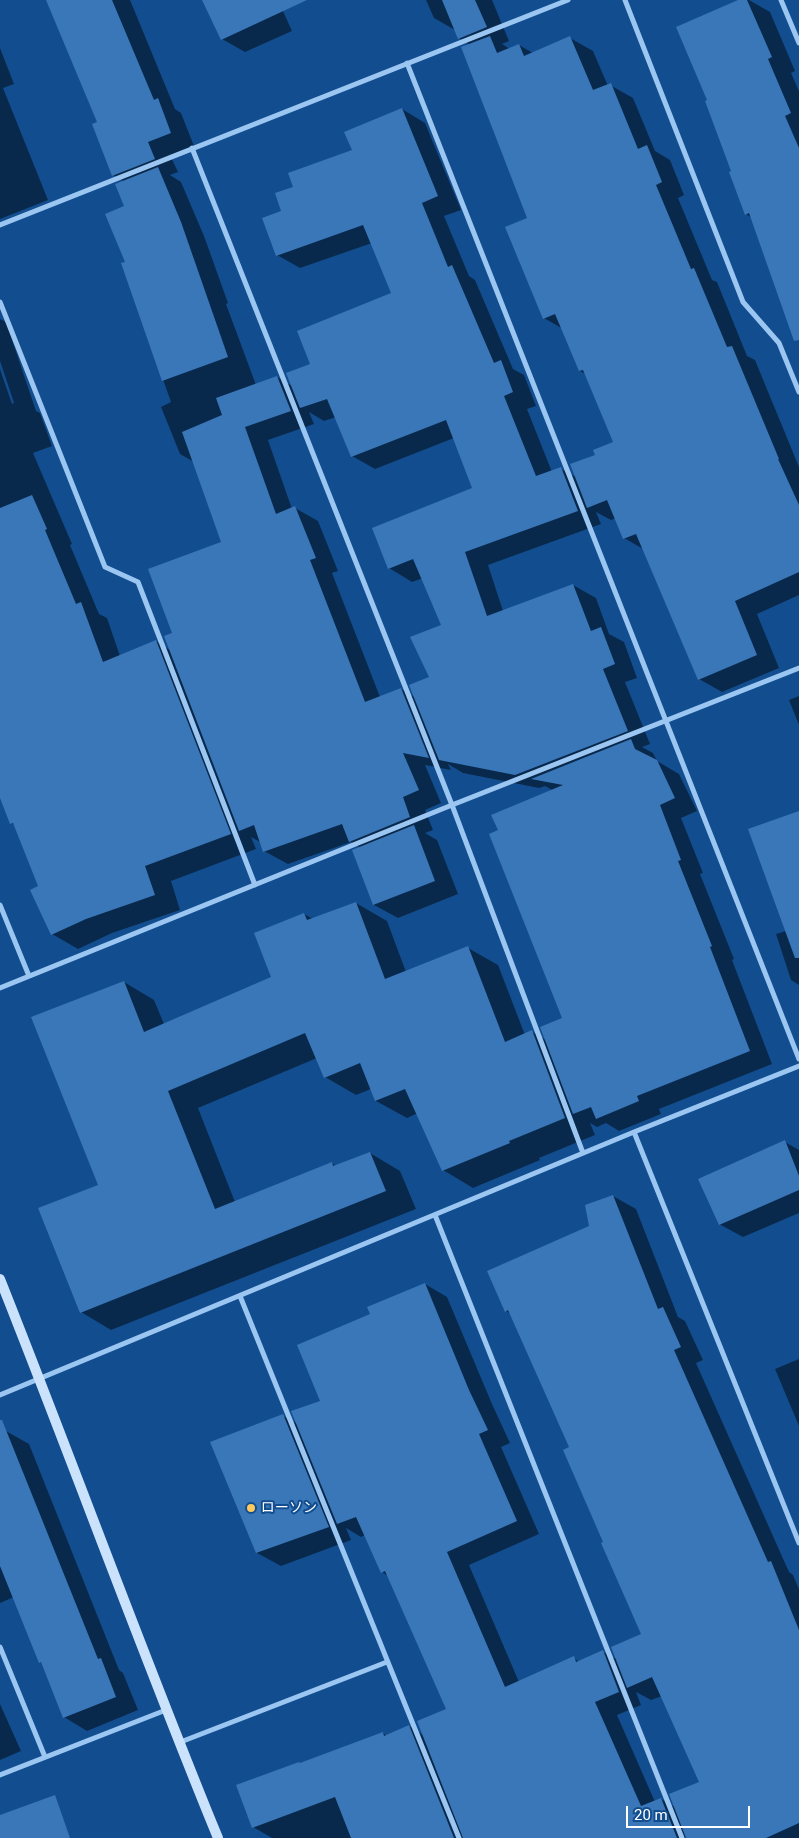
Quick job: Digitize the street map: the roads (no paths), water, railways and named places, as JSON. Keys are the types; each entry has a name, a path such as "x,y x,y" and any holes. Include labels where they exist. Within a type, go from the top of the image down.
{"street":[{"path":"0,225 568,0"},
{"path":"624,0 743,302 779,343 799,392"},
{"path":"781,0 799,43"},
{"path":"407,63 799,1059"},
{"path":"192,148 452,805 583,1153"},
{"path":"0,302 105,568 138,582 255,885"},
{"path":"0,988 452,805 799,668"},
{"path":"0,904 29,976"},
{"path":"0,1395 634,1132 799,1066"},
{"path":"634,1132 799,1543"},
{"path":"434,1215 682,1838"},
{"path":"0,1279 178,1742 218,1838"},
{"path":"240,1296 459,1838"},
{"path":"0,1647 46,1757"},
{"path":"178,1742 388,1662"},
{"path":"0,1775 166,1710"}],"place":[{"name":"ローソン","path":"251,1508"}]}
